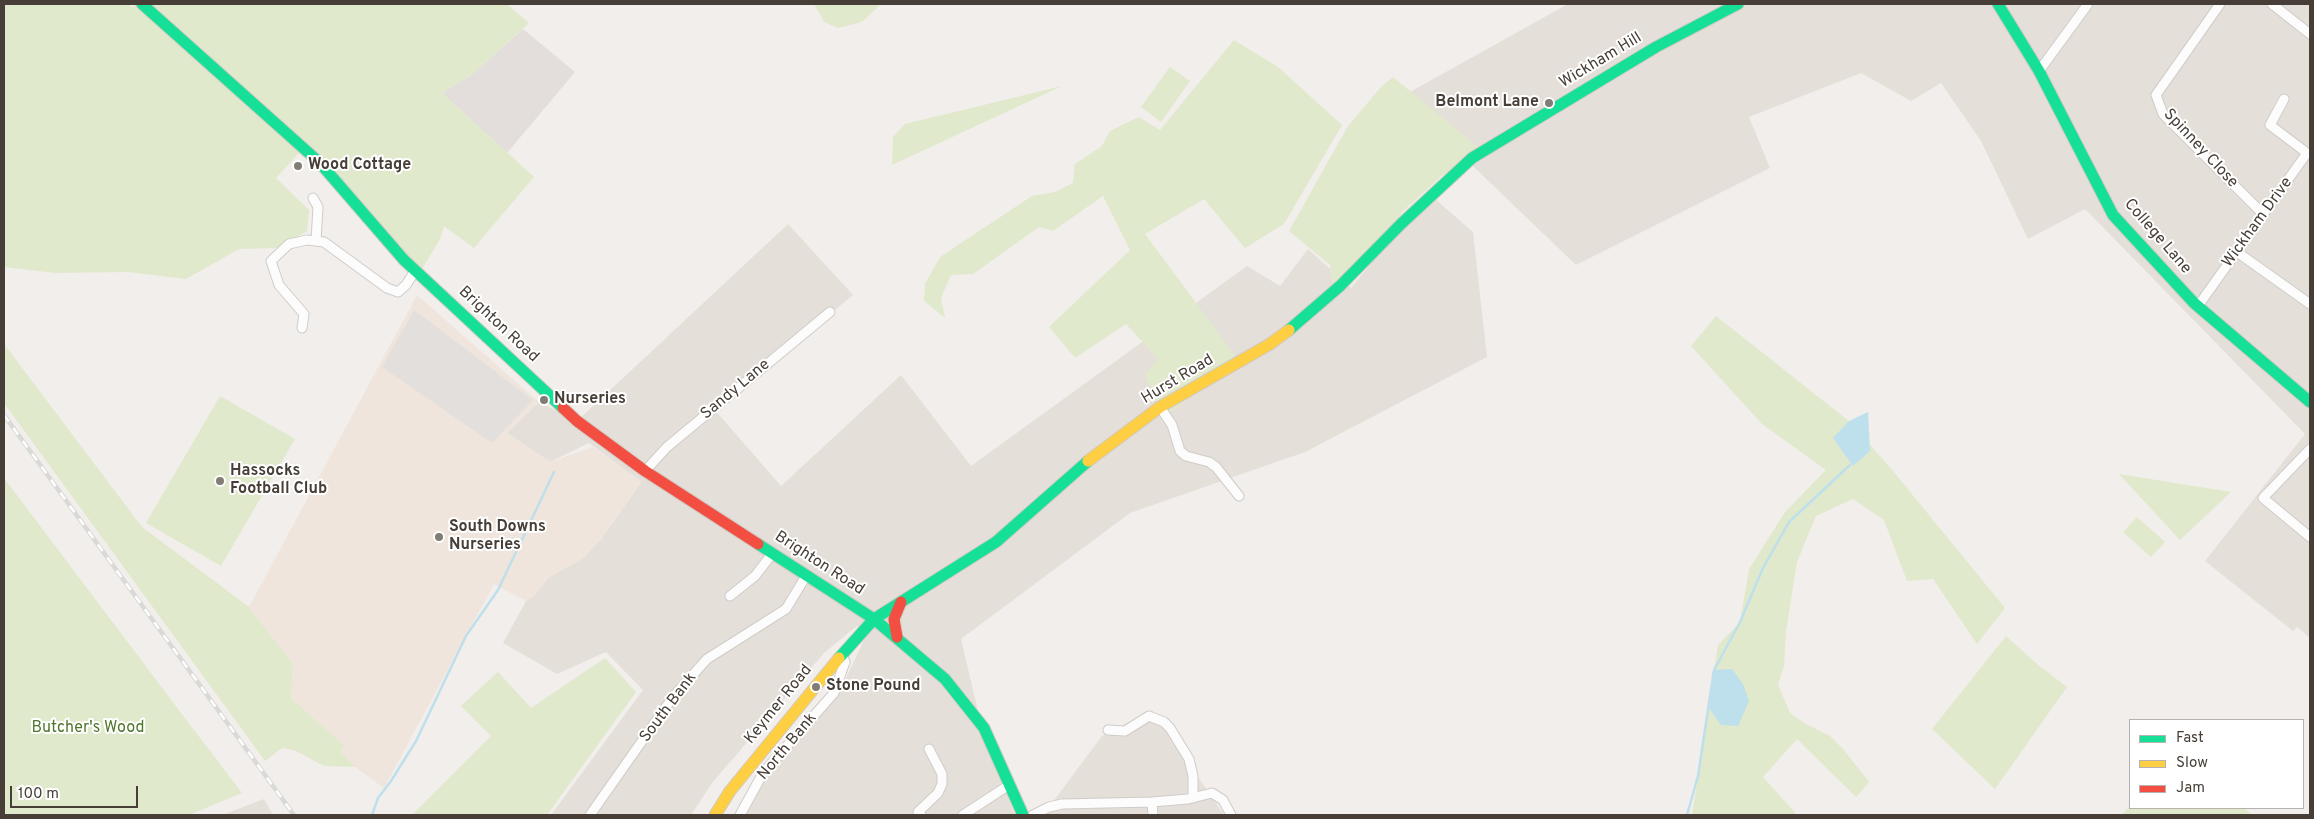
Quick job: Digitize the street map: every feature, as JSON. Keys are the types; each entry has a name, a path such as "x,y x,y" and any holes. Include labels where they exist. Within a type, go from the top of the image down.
{"main road":[{"name":"Brighton Road","path":"142,4 320,163 416,271 576,421 645,471 874,619 945,678 984,728 1023,815"},
{"name":"Wickham Hill","path":"1483,151 1656,47 1738,4"},
{"name":"College Lane","path":"1998,4 2039,71 2113,215 2198,306 2289,386 2310,402"},
{"name":"Hurst Road","path":"874,619 996,542 1084,464 1160,407 1255,353 1298,324 1340,286 1449,178 1483,151"},
{"path":"897,637 894,619 901,602"},
{"name":"Keymer Road","path":"715,815 730,791 842,654 874,619"}],"street":[{"path":"2039,71 2088,4"},
{"name":"Spinney Close","path":"2220,4 2156,95 2163,114 2264,215"},
{"path":"2272,4 2310,34"},
{"name":"Wickham Drive","path":"2198,306 2308,153 2270,125 2284,99"},
{"path":"313,198 318,207 316,241"},
{"path":"302,328 304,314 279,285 271,261 289,244 307,240 324,242 388,288 398,292 406,285 416,271"},
{"path":"2237,252 2310,304"},
{"name":"Sandy Lane","path":"645,471 667,447 830,312"},
{"path":"1160,407 1172,424 1180,451 1186,456 1209,462 1216,467 1239,496"},
{"path":"2310,449 2264,498 2310,537"},
{"path":"730,596 755,576 772,554"},
{"name":"South Bank","path":"590,815 673,697 707,659 786,609 806,576"},
{"name":"North Bank","path":"740,815 763,774 834,693 845,662 842,654"},
{"path":"1108,730 1125,731 1149,716 1164,722 1170,728 1189,759 1193,798"},
{"path":"921,815 918,812 938,793 942,784 942,774 929,750"},
{"path":"963,815 1008,785"},
{"path":"1033,815 1049,807 1062,804 1152,802 1193,798 1212,793 1218,796 1231,815"},
{"path":"1152,802 1153,815"}],"shaded area":[{"path":"1568,4 2310,4 2310,638 2297,627 2293,631 2205,561 2305,434 2085,209 2028,239 1981,141 1941,83 1911,101 1861,73 1749,117 1770,168 1576,265 1401,97"},
{"path":"523,29 575,72 507,153 442,93 470,76"},
{"path":"1435,199 1473,232 1487,357 1305,452 1130,513 961,639 985,741 1015,815 744,815 764,780 838,695 864,640 857,626 824,653 712,783 691,815 551,815 643,690 606,652 557,674 503,643 526,601 534,596 548,578 583,558 601,539 641,482 589,443 550,462 507,433 539,402 577,421 788,224 853,295 714,409 781,486 901,375 971,466 1247,266 1280,286 1308,249 1351,288 1381,251"},
{"name":"South Downs Nurseries","path":"417,295 539,402 507,433 550,462 593,447 641,481 601,539 583,558 548,578 534,596 526,601 494,584 384,788 355,767 341,752 344,745 291,698 293,664 249,607"},
{"path":"414,310 533,400 492,443 382,367"},
{"path":"1152,710 1224,815 1043,815 1102,736"},
{"path":"264,799 273,815 222,815"}],"green space":[{"path":"4,4 127,4 132,7 135,4 507,4 529,23 470,76 442,93 534,177 474,248 444,226 440,239 419,274 300,152 276,178 309,210 307,231 278,248 239,249 186,279 128,272 56,273 4,267"},
{"path":"814,4 881,4 862,22 838,28 824,22"},
{"path":"1234,40 1278,67 1342,125 1284,224 1245,248 1204,199 1145,234 1240,362 1163,417 1145,375 1158,359 1126,324 1075,358 1049,327 1130,250 1103,196 1053,231 1039,227 973,274 951,275 941,298 945,318 924,301 925,284 940,257 1032,196 1055,192 1073,183 1075,164 1102,146 1110,131 1139,117 1160,130"},
{"path":"1170,67 1190,81 1161,122 1141,107"},
{"path":"1393,77 1483,151 1449,178 1444,174 1403,211 1375,248 1333,290 1330,265 1289,231 1348,126 1381,87"},
{"path":"1062,86 892,165 893,137 905,124"},
{"path":"1716,316 1849,421 1893,471 2005,608 1977,644 1933,579 1907,581 1884,520 1853,499 1816,516 1797,562 1786,631 1784,666 1778,685 1790,713 1804,723 1830,736 1844,750 1869,782 1856,797 1797,739 1763,777 1797,815 1692,815 1718,645 1740,622 1749,569 1785,512 1826,470 1762,424 1691,346"},
{"path":"4,344 142,527 249,607 293,664 291,698 344,745 341,752 355,767 324,766 294,750 282,748 265,761 4,403"},
{"name":"Hassocks Football Club","path":"220,396 295,439 221,566 146,523"},
{"path":"2119,474 2231,492 2180,540"},
{"name":"Butcher's Wood","path":"4,478 242,793 189,815 4,815"},
{"path":"2137,517 2165,542 2151,557 2123,532"},
{"path":"2006,636 2038,665 2067,687 1995,789 1932,729"},
{"path":"605,658 636,692 547,815 412,815 491,736 461,706 498,672 531,708"},
{"path":"2129,807 2129,809 2245,809 2252,815 2122,815"}],"water":[{"path":"1868,412 1870,451 1853,466 1833,438 1849,421"},
{"path":"1732,669 1743,684 1749,701 1738,726 1721,725 1708,707 1714,670"}],"waterway":[{"path":"1687,815 1698,776 1714,670 1740,622 1763,568 1789,522 1850,465"},
{"path":"372,815 378,798 416,741 466,636 498,590 554,472"}],"railway":[{"path":"4,415 294,815"}],"traffic: fast":[{"path":"142,4 320,163 404,260 563,408"},
{"path":"1289,330 1340,286 1401,224 1472,158 1656,47 1738,4"},
{"path":"1998,4 2039,71 2113,215 2194,303 2310,402"},
{"path":"839,658 874,619 996,542 1088,461"},
{"path":"758,544 874,619 945,679 984,728 1023,815"}],"traffic: slow":[{"path":"1088,461 1160,407 1270,344 1289,330"},
{"path":"715,815 730,791 839,658"}],"traffic: jam":[{"path":"563,408 577,421 645,471 758,544"},
{"path":"897,637 894,619 901,602"}],"place":[{"name":"Belmont Lane","path":"1549,103"},
{"name":"Wood Cottage","path":"298,166"},
{"name":"Nurseries","path":"544,400"},
{"name":"Hassocks Football Club","path":"220,481"},
{"name":"South Downs Nurseries","path":"439,537"},
{"name":"Stone Pound","path":"816,687"}]}
